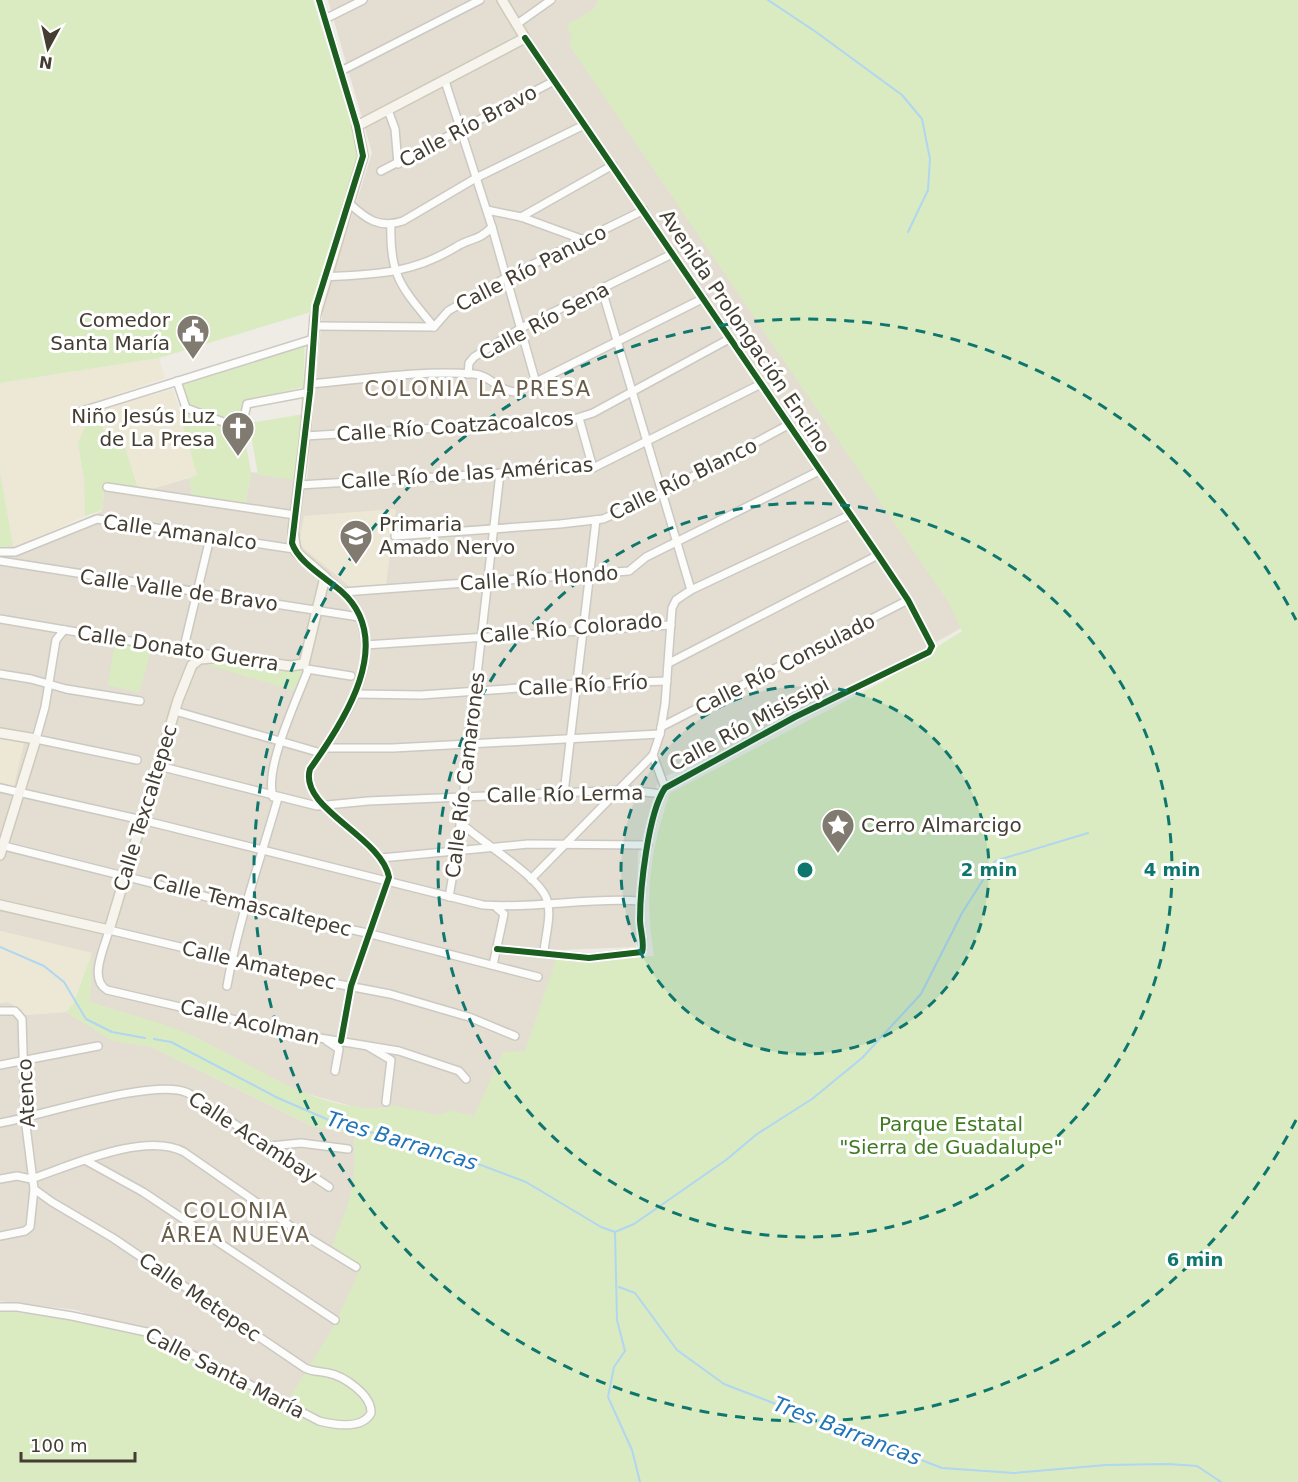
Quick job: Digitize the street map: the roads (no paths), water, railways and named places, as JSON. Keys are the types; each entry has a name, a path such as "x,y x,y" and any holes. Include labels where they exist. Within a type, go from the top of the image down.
{"street":[{"path":"319,0 357,126 363,156 325,277 314,326 305,436 292,536 296,552 352,602 359,617 365,645 356,694 310,769 308,783 313,795 381,858 389,881 368,933 351,986 341,1041"},
{"path":"325,19 363,0"},
{"path":"341,71 480,0"},
{"name":"Avenida Prolongación Encino","path":"502,0 525,38 674,253 729,339 908,600 932,646"},
{"path":"517,24 551,0"},
{"path":"357,126 525,38"},
{"path":"445,81 487,210 536,383"},
{"name":"Calle Río Bravo","path":"381,171 555,81"},
{"path":"387,110 395,129 398,164"},
{"path":"349,203 368,220 391,224 403,221 476,178 584,124"},
{"path":"521,217 613,165"},
{"path":"487,210 521,217 584,240"},
{"name":"Calle Río Panuco","path":"434,327 448,311 507,277 644,210"},
{"path":"391,224 390,246 395,273 406,293 434,327"},
{"path":"325,277 395,273 442,257 457,246 482,237 492,227"},
{"name":"Calle Río Sena","path":"177,381 186,408 239,428 242,426 247,404 310,388 423,374 468,374 469,363 474,357 521,328 674,253"},
{"path":"602,290 691,590"},
{"path":"468,374 482,375 513,393 704,298"},
{"path":"314,326 434,327"},
{"path":"79,412 313,339"},
{"name":"Calle Río Coatzacoalcos","path":"305,436 451,426 551,423 579,418 729,339"},
{"name":"Calle Río de las Américas","path":"299,485 593,468 761,384"},
{"path":"579,418 593,468"},
{"name":"Calle Río Blanco","path":"395,536 596,520 662,493 788,425"},
{"name":"Calle Río Hondo","path":"343,592 589,576 629,571 646,557 819,471"},
{"name":"Calle Río Camarones","path":"448,897 457,851 500,473"},
{"path":"107,487 295,515"},
{"name":"Calle Río Colorado","path":"365,645 482,635 671,625 673,604 691,590 849,515"},
{"name":"Calle Amanalco","path":"0,552 15,552 98,519 296,552"},
{"path":"564,793 596,520"},
{"path":"183,651 210,538"},
{"name":"Calle Río Frío","path":"669,663 878,555"},
{"name":"Calle Valle de Bravo","path":"0,561 359,617"},
{"path":"227,986 241,917 247,905 263,852 276,797 272,787 281,740 306,667 325,577"},
{"name":"Calle Río Consulado","path":"175,711 323,750 569,740 661,730 908,600"},
{"name":"Calle Donato Guerra","path":"0,619 183,651 306,667 351,676"},
{"path":"531,879 653,755 661,730 671,625"},
{"path":"1,848 36,739 49,685 56,640 64,630"},
{"name":"Calle Río Misissipi","path":"664,791 795,717 928,652 932,646"},
{"name":"Calle Texcaltepec","path":"100,985 97,977 119,894 128,875 175,711 192,665 200,659 224,657"},
{"path":"0,674 140,701"},
{"name":"Calle Río Frío","path":"356,694 421,695 576,684 667,681"},
{"path":"0,733 137,760"},
{"name":"Calle Río Misissipi","path":"544,952 589,958 642,951 640,901 648,845 664,791 653,755"},
{"name":"Calle Río Lerma","path":"159,766 276,797 324,806 368,801 618,790 664,791"},
{"path":"0,788 142,820 263,852 501,909 504,914 494,965"},
{"path":"460,822 531,879 543,892 548,904 544,952 497,950"},
{"path":"381,858 528,844 648,845"},
{"name":"Calle Temascaltepec","path":"1,848 128,875 538,977"},
{"path":"492,906 596,899 640,901"},
{"name":"Calle Amatepec","path":"0,905 435,1006 515,1036"},
{"name":"Calle Acolman","path":"100,985 107,990 324,1039 412,1055 462,1072 466,1079"},
{"name":"Atenco","path":"0,1011 15,1011 22,1019 25,1118 31,1179"},
{"path":"324,1039 339,1049 335,1071"},
{"path":"0,1065 98,1046"},
{"path":"368,1046 391,1060 386,1102"},
{"name":"Calle Acambay","path":"0,1123 144,1091 177,1089 188,1093 329,1187"},
{"path":"270,1146 301,1143 348,1149"},
{"path":"0,1179 17,1176 31,1179 85,1160 152,1145 177,1148 302,1234 356,1268"},
{"path":"85,1160 143,1192 335,1320"},
{"path":"0,1236 18,1233 30,1227 34,1189 31,1179"},
{"name":"Calle Metepec","path":"34,1189 51,1202 113,1238 305,1368 327,1372 345,1380 355,1387 371,1410"},
{"name":"Calle Santa María","path":"0,1307 72,1316 151,1332 327,1423 360,1423 367,1420 371,1410"}],"waterway":[{"path":"768,0 902,95 922,119 930,159 928,190 908,232"},
{"name":"Tres Barrancas","path":"154,1039 171,1042 278,1098 338,1124 441,1150 526,1182 601,1227 615,1232 634,1224 726,1160 757,1134 812,1099 862,1058 921,994 962,913 995,861 1088,833"},
{"name":"Tres Barrancas","path":"0,947 44,966 64,982 86,1019 112,1032 145,1038"},
{"name":"Tres Barrancas","path":"615,1232 617,1320 625,1351 614,1367 608,1397 632,1450 640,1482"},
{"name":"Tres Barrancas","path":"619,1287 635,1293 677,1350 724,1384 942,1468 1014,1473 1106,1465 1168,1464 1197,1466 1221,1482"}],"place":[{"name":"Comedor Santa María","path":"193,360"},
{"name":"Niño Jesús Luz de La Presa","path":"238,457"},
{"name":"Primaria Amado Nervo","path":"356,565"},
{"name":"Cerro Almarcigo","path":"838,854"}],"district":[{"name":"COLONIA LA PRESA","path":"478,389"},
{"name":"COLONIA ÁREA NUEVA","path":"236,1223"}],"park label":[{"name":"Parque Estatal \"Sierra de Guadalupe\"","path":"951,1136"}]}
